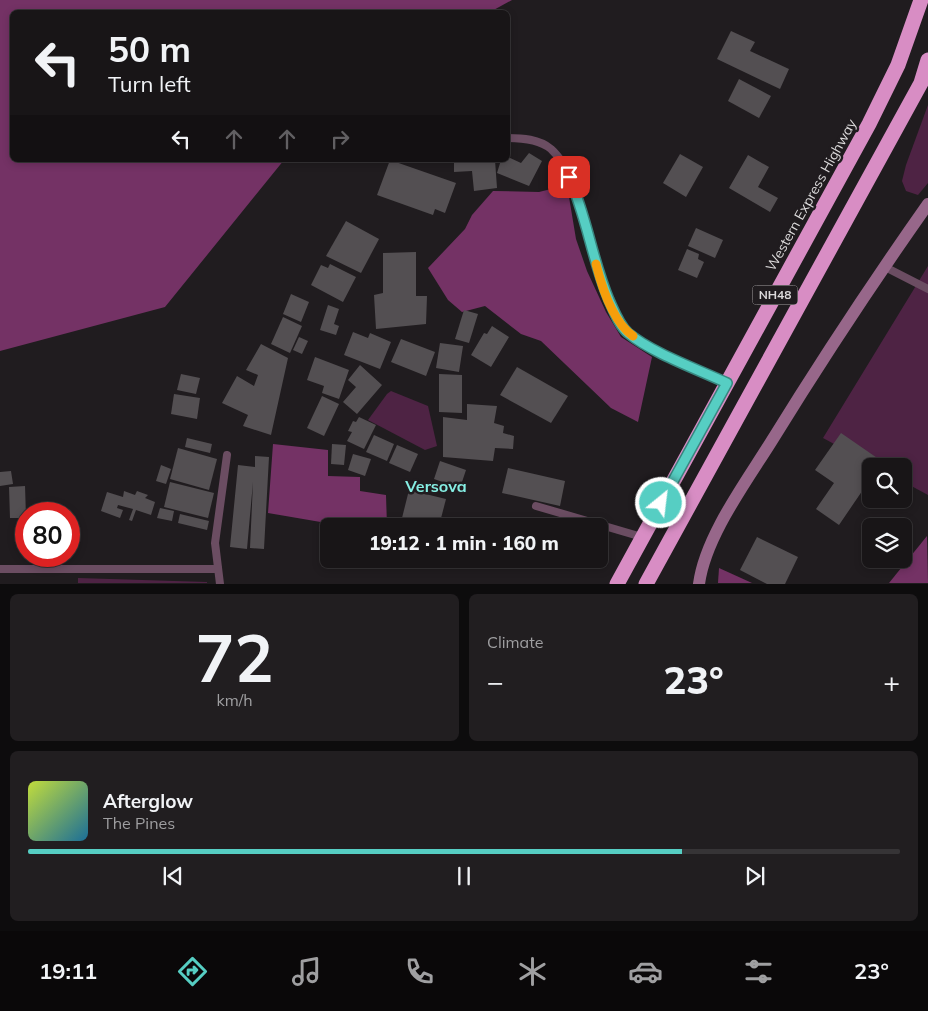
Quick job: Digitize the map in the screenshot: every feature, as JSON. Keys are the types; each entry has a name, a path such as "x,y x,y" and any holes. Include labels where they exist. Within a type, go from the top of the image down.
{"highway":[{"name":"Western Express Highway","path":"617,584 869,124 898,65 921,0"},
{"name":"NH48","path":"646,584 921,83 928,60"}],"street":[{"path":"699,584 702,564 734,500 834,341 928,204"}],"lane":[{"path":"510,138 537,141 550,148 561,161 576,194 598,274 616,317 627,332 644,344 727,383"},
{"path":"885,267 928,289"},
{"path":"220,584 215,543 226,455"},
{"path":"536,506 642,537"},
{"path":"0,570 218,570"}],"shaded area":[{"path":"0,0 512,0 494,10 10,10 10,162 282,162 165,307 0,351"},
{"path":"928,105 928,183 918,195 906,191 902,181"},
{"path":"567,185 576,239 587,271 606,312 621,337 652,357 638,422 611,408 541,341 521,334 485,306 462,312 448,300 428,268 465,229 472,215 493,191 539,192"},
{"path":"928,266 928,495 912,486 912,458 862,459 823,438"},
{"path":"391,391 428,406 437,446 425,450 368,420"},
{"path":"273,444 328,450 328,476 360,477 360,491 386,495 387,518 320,518 320,522 268,513"},
{"path":"927,536 928,583 889,583 901,568 912,568 912,555"},
{"path":"719,568 752,583 718,583"},
{"path":"78,578 207,582 207,583 78,583"}],"building":[{"path":"731,31 755,42 750,51 789,69 780,89 717,59"},
{"path":"739,79 771,96 759,118 728,101"},
{"path":"529,153 542,161 529,186 497,173 500,162 510,162 510,158 521,163"},
{"path":"680,154 703,167 686,197 663,183"},
{"path":"748,155 769,167 758,187 778,198 770,212 729,188"},
{"path":"389,162 396,162 456,183 445,213 435,209 433,215 377,195"},
{"path":"454,162 495,162 497,188 474,191 472,171 454,172"},
{"path":"346,221 379,239 361,273 326,256"},
{"path":"696,228 723,240 715,258 688,246"},
{"path":"687,249 699,254 698,259 704,262 697,278 678,270"},
{"path":"416,252 416,296 427,296 426,324 376,329 374,295 383,293 383,253"},
{"path":"330,264 356,277 343,302 311,285 321,265 328,268"},
{"path":"291,294 309,302 301,322 283,314"},
{"path":"328,305 339,309 334,324 339,326 336,335 320,330"},
{"path":"464,310 478,314 469,343 455,339"},
{"path":"283,317 302,326 290,353 271,344"},
{"path":"492,326 509,337 491,367 471,355 484,333 487,334"},
{"path":"353,332 368,338 370,333 391,342 380,369 344,355"},
{"path":"299,337 308,341 302,354 293,350"},
{"path":"401,339 435,352 426,376 391,362"},
{"path":"440,343 463,346 459,372 436,368"},
{"path":"261,344 288,358 271,435 243,426 248,415 222,403 237,376 254,386 258,375 246,370"},
{"path":"315,357 349,370 339,399 322,393 324,386 307,380"},
{"path":"360,365 382,385 357,414 343,402 356,387 348,380"},
{"path":"517,367 568,396 551,423 500,395"},
{"path":"181,374 200,378 196,394 177,390"},
{"path":"439,374 462,375 462,413 439,412"},
{"path":"174,394 200,398 197,419 171,414"},
{"path":"322,396 339,404 324,436 307,428"},
{"path":"467,404 497,406 494,423 504,426 503,433 514,436 513,449 495,448 493,461 443,457 443,417 467,420"},
{"path":"359,417 376,425 364,449 347,441 352,432 348,431 353,421 356,422"},
{"path":"841,433 877,458 862,458 862,491 839,525 816,509 834,483 815,470"},
{"path":"374,435 394,444 387,461 366,452"},
{"path":"187,438 212,444 210,453 185,447"},
{"path":"332,444 346,445 344,465 331,464"},
{"path":"397,445 418,454 410,472 389,463"},
{"path":"178,448 217,459 209,490 170,479"},
{"path":"353,454 371,459 365,476 348,470"},
{"path":"255,456 269,457 264,549 250,548 253,482 247,549 230,547 238,465 255,467"},
{"path":"440,461 466,470 460,488 434,479"},
{"path":"161,465 171,469 166,484 156,481"},
{"path":"508,468 565,481 560,506 502,493"},
{"path":"11,471 13,484 0,486 0,472"},
{"path":"170,482 214,493 208,518 164,507"},
{"path":"25,486 26,502 15,502 15,518 10,518 9,487"},
{"path":"409,490 446,499 441,518 402,518"},
{"path":"124,491 135,495 137,491 148,495 145,498 155,502 151,515 136,510 132,521 129,520 133,509 118,505 117,508 123,510 120,518 101,511 107,492 123,497"},
{"path":"160,508 174,511 172,521 157,518"},
{"path":"180,514 209,521 207,530 178,523"},
{"path":"757,537 798,557 785,584 767,584 740,570"}],"slow traffic":[{"path":"596,264 598,274 616,317 627,332 633,336"}],"district":[{"name":"Versova","path":"436,486"}],"route":[{"path":"569,177 576,194 598,274 616,317 627,332 644,344 727,383 661,503"}]}
